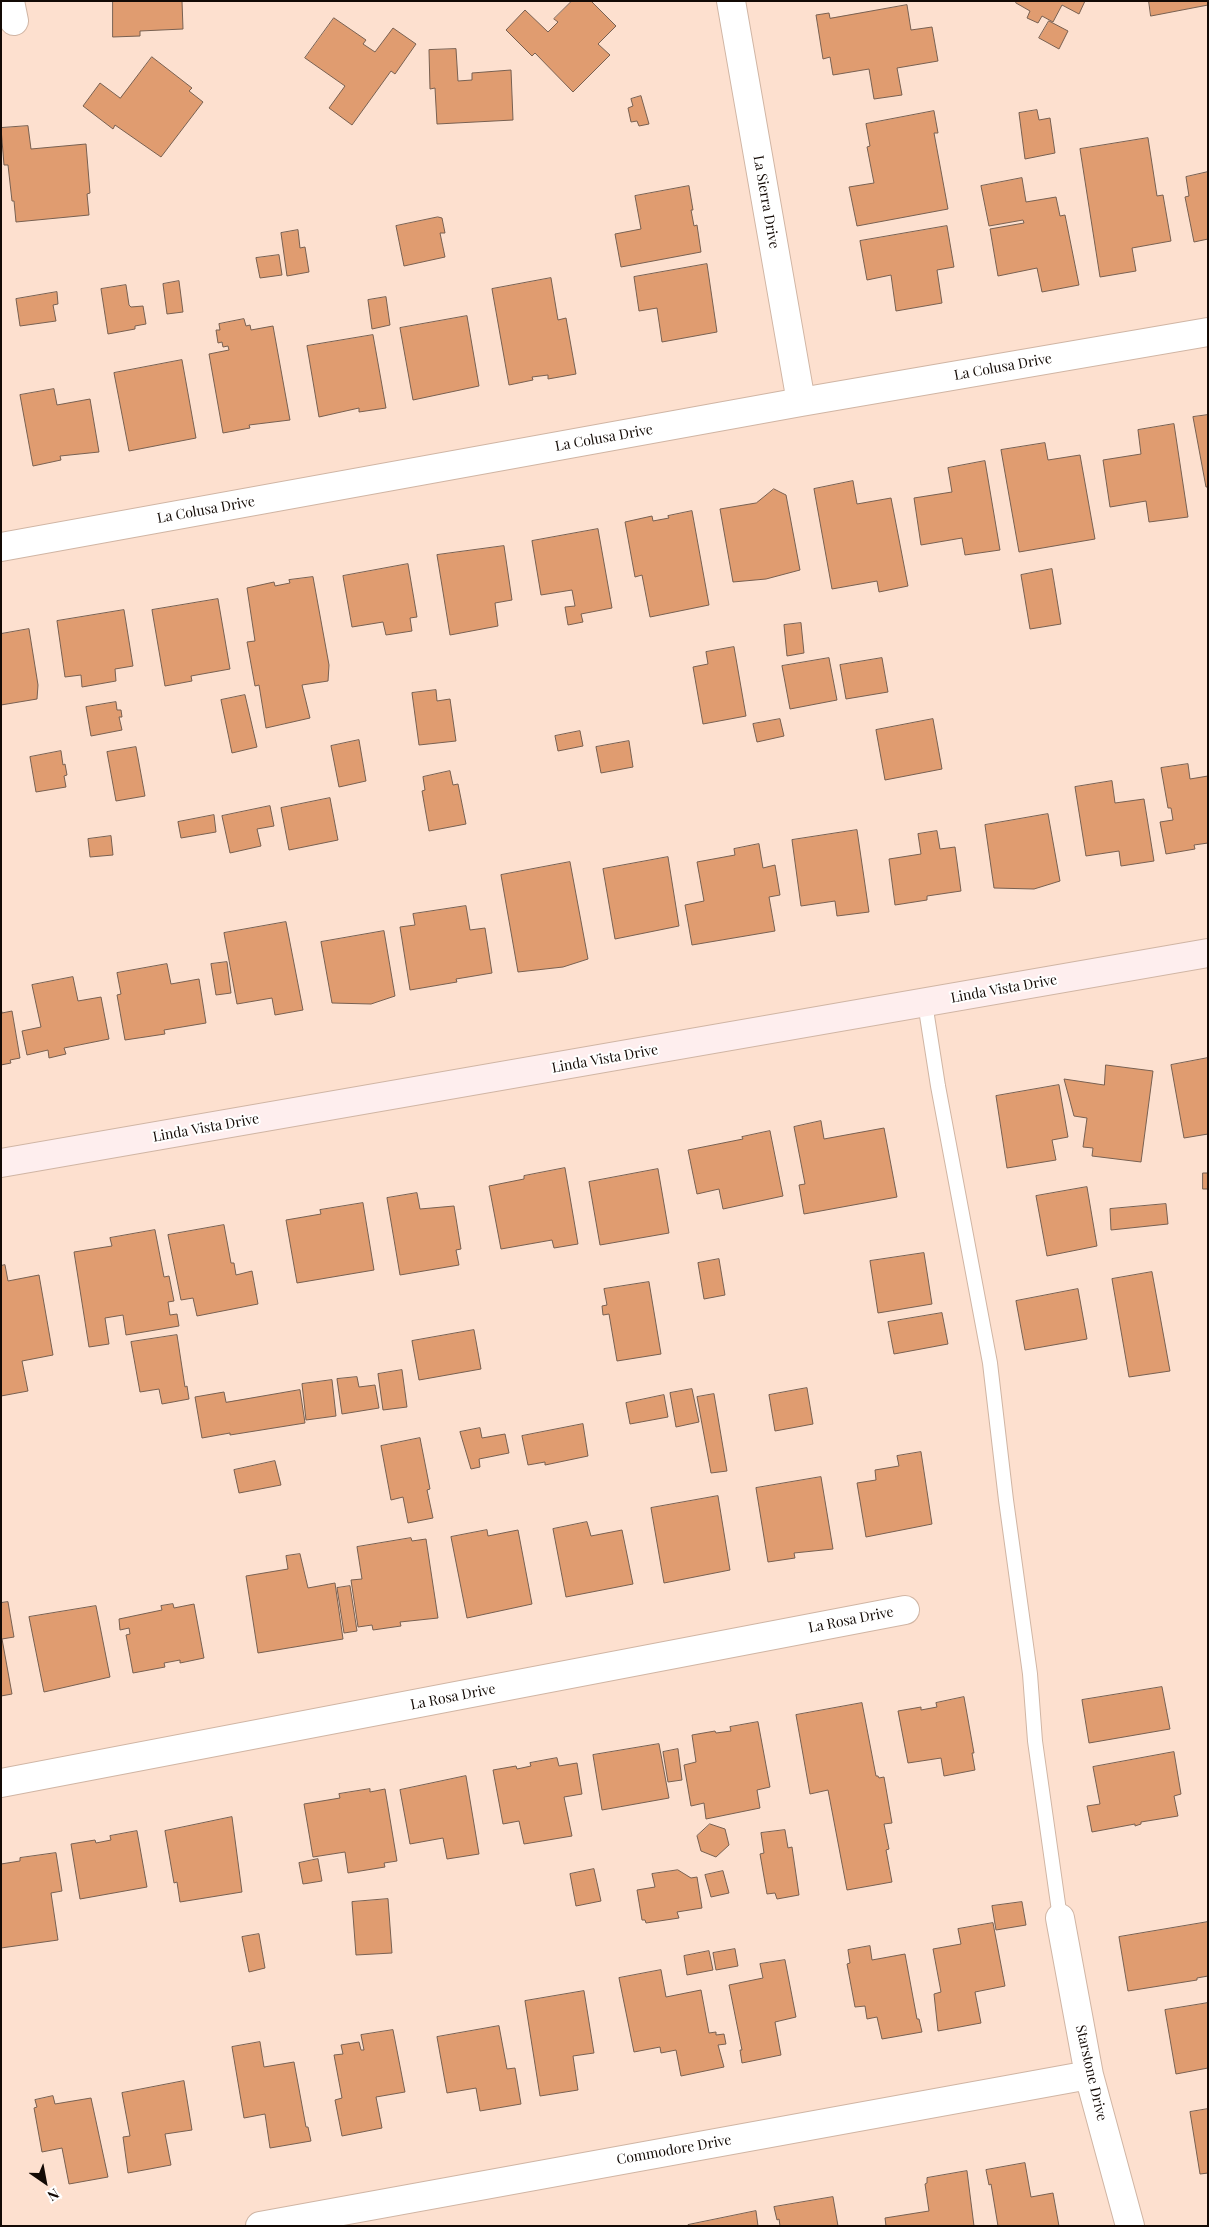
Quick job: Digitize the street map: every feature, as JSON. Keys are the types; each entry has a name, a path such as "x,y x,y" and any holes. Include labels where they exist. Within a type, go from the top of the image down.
{"main road":[{"name":"Linda Vista Drive","path":"1,1163 1208,953"}],"street":[{"name":"La Sierra Drive","path":"731,1 801,402"},
{"name":"La Colusa Drive","path":"1,547 801,402 1208,332"},
{"name":"La Rosa Drive","path":"1,1784 905,1610"},
{"name":"Starstone Drive","path":"1060,1918 1089,2075 1130,2226"},
{"name":"Commodore Drive","path":"260,2226 1089,2075"}],"lane":[{"path":"925,1003 938,1086 990,1363 1030,1674 1035,1741 1060,1918"}],"building":[{"path":"113,1 182,1 183,29 140,31 140,36 113,37"},
{"path":"572,1 591,1 616,26 598,44 610,55 573,92 535,53 532,56 506,30 525,10 548,32 558,22 554,19"},
{"path":"1017,1 1085,1 1079,14 1062,5 1053,22 1042,16 1038,23 1027,18 1030,11 1016,3"},
{"path":"1149,1 1208,1 1208,5 1151,16"},
{"path":"907,5 911,30 932,27 938,61 897,68 902,95 874,99 869,69 833,75 830,57 823,59 816,15 829,13 830,18"},
{"path":"334,18 366,40 363,44 375,52 393,28 416,44 395,74 391,71 352,125 329,108 345,86 305,58"},
{"path":"1049,21 1068,31 1059,49 1039,38"},
{"path":"456,49 458,81 472,80 472,73 511,70 513,120 437,124 435,88 430,89 429,50"},
{"path":"152,57 192,88 189,91 203,102 161,157 115,125 113,129 83,106 100,83 120,98"},
{"path":"641,96 649,124 639,126 637,121 631,122 628,108 633,106 631,99"},
{"path":"1037,110 1039,120 1050,118 1055,153 1025,159 1019,113"},
{"path":"934,111 938,133 934,133 948,209 857,226 849,187 874,183 867,147 870,146 866,124"},
{"path":"28,126 31,149 86,144 90,193 87,194 89,215 16,222 8,165 4,165 1,128"},
{"path":"1148,138 1157,196 1163,195 1171,241 1132,248 1136,271 1100,277 1080,149"},
{"path":"1208,172 1208,239 1194,242 1185,197 1189,196 1186,177"},
{"path":"1022,178 1026,202 1056,197 1060,216 1065,215 1079,285 1042,292 1037,268 998,276 990,229 1024,223 1023,220 989,226 981,186"},
{"path":"689,186 693,210 691,210 694,226 697,225 701,252 621,267 615,234 641,229 635,196"},
{"path":"438,217 442,218 445,233 440,233 445,257 404,266 396,226"},
{"path":"947,226 954,267 937,270 942,303 896,311 891,275 867,280 860,241"},
{"path":"298,230 300,248 305,247 309,272 287,276 281,233"},
{"path":"279,255 282,275 260,278 256,258"},
{"path":"707,264 717,332 662,342 657,308 639,311 634,277"},
{"path":"551,278 558,320 566,318 576,374 548,379 548,375 532,377 533,380 509,385 492,289"},
{"path":"179,281 183,312 167,314 163,284"},
{"path":"126,285 129,305 131,307 143,306 146,324 135,326 135,329 108,334 101,289"},
{"path":"57,292 58,304 53,305 56,321 20,326 16,299"},
{"path":"386,297 390,325 372,329 368,300"},
{"path":"467,316 479,386 413,400 400,328"},
{"path":"244,319 246,326 250,325 251,330 273,326 290,420 249,425 250,428 223,433 209,354 229,350 228,346 223,347 222,342 218,343 216,330 220,330 219,324"},
{"path":"373,335 386,408 359,412 359,408 319,417 307,346"},
{"path":"182,360 196,438 129,451 114,373"},
{"path":"54,389 57,405 90,399 99,452 60,456 61,460 33,466 20,395"},
{"path":"1208,415 1208,487 1206,487 1193,417"},
{"path":"1174,424 1188,517 1149,522 1146,501 1110,507 1103,460 1141,454 1138,430"},
{"path":"1045,443 1048,460 1080,455 1095,539 1019,552 1001,450"},
{"path":"985,461 1000,550 965,555 962,538 921,545 914,498 952,492 948,468"},
{"path":"853,481 857,504 891,498 908,586 879,592 877,581 832,589 814,489"},
{"path":"774,489 786,495 800,570 766,579 733,582 720,509 756,503"},
{"path":"692,511 709,605 650,617 642,575 635,577 625,522 652,516 653,521"},
{"path":"598,529 612,608 581,614 583,622 568,625 565,607 575,606 572,590 541,595 532,541"},
{"path":"504,546 512,600 495,603 498,626 450,635 437,555"},
{"path":"408,564 417,617 410,618 412,631 386,635 383,622 352,627 343,576"},
{"path":"1052,569 1061,624 1030,629 1021,575"},
{"path":"313,577 329,665 328,681 302,685 310,718 266,728 259,685 255,686 247,642 255,641 247,588 274,582 275,586 290,583 289,580"},
{"path":"218,599 230,669 191,676 192,681 165,686 152,610"},
{"path":"124,610 133,666 115,669 116,681 82,687 81,675 65,677 57,621"},
{"path":"801,623 804,653 787,656 784,625"},
{"path":"29,629 38,685 37,699 1,705 1,634"},
{"path":"734,647 746,716 703,724 693,667 708,664 706,652"},
{"path":"829,658 837,700 790,709 782,666"},
{"path":"882,658 888,692 846,699 840,665"},
{"path":"436,690 437,701 450,699 456,741 419,745 412,693"},
{"path":"245,695 257,747 232,753 221,700"},
{"path":"116,702 117,710 121,710 122,717 119,717 122,730 91,736 86,707"},
{"path":"780,719 784,736 757,742 753,724"},
{"path":"933,719 942,769 885,780 876,730"},
{"path":"580,731 583,746 558,751 555,736"},
{"path":"359,740 366,781 339,787 331,746"},
{"path":"629,741 633,767 601,773 596,747"},
{"path":"136,747 145,796 116,801 107,752"},
{"path":"61,751 67,775 64,776 66,787 36,792 30,757"},
{"path":"1188,764 1190,779 1208,776 1208,843 1194,845 1195,849 1166,854 1160,822 1173,820 1171,808 1168,808 1161,768"},
{"path":"450,771 453,785 458,784 466,824 429,831 422,791 425,790 423,777"},
{"path":"1112,781 1115,803 1144,799 1154,861 1121,866 1119,851 1086,856 1075,787"},
{"path":"330,798 338,840 289,850 281,808"},
{"path":"270,806 274,826 257,829 261,846 230,853 222,816"},
{"path":"1048,814 1060,881 1034,889 994,888 985,825"},
{"path":"214,815 216,832 181,838 178,822"},
{"path":"857,830 869,912 837,916 835,901 801,906 792,840"},
{"path":"937,831 940,849 955,847 961,891 927,896 927,900 895,905 889,859 921,854 918,834"},
{"path":"111,836 113,855 90,857 88,839"},
{"path":"759,844 763,868 775,865 780,895 769,897 775,931 692,945 685,905 704,901 697,862 735,855 734,849"},
{"path":"668,857 679,926 615,939 603,869"},
{"path":"570,862 588,959 563,967 518,972 501,875"},
{"path":"466,906 470,930 485,928 492,973 456,979 457,982 410,990 400,927 415,925 413,914"},
{"path":"286,922 303,1010 275,1015 272,998 237,1004 224,933"},
{"path":"384,931 395,996 371,1004 332,1003 321,942"},
{"path":"227,962 231,993 216,995 211,964"},
{"path":"167,964 171,984 199,979 206,1023 164,1030 165,1034 125,1040 117,995 121,994 117,973"},
{"path":"73,977 78,1001 101,997 109,1039 64,1048 66,1054 49,1058 48,1050 27,1055 22,1031 41,1027 32,985"},
{"path":"1,1008 2,1013 12,1011 20,1058 10,1060 11,1063 1,1065"},
{"path":"1208,1058 1208,1134 1184,1138 1171,1065"},
{"path":"1106,1065 1153,1071 1141,1162 1092,1156 1093,1148 1083,1147 1087,1118 1074,1116 1064,1079 1104,1085"},
{"path":"1059,1085 1068,1137 1052,1140 1056,1160 1007,1168 996,1096"},
{"path":"821,1121 824,1139 884,1128 897,1197 804,1214 799,1185 805,1184 794,1127"},
{"path":"770,1131 783,1196 723,1209 719,1189 697,1194 688,1150 743,1139 742,1137"},
{"path":"565,1168 578,1244 554,1248 552,1240 501,1249 489,1186 524,1179 524,1176"},
{"path":"658,1169 669,1233 600,1245 589,1182"},
{"path":"1203,1173 1208,1173 1208,1189 1203,1189"},
{"path":"1087,1187 1097,1246 1047,1256 1036,1196"},
{"path":"417,1193 420,1209 454,1206 461,1249 456,1250 459,1265 400,1275 387,1198"},
{"path":"363,1203 374,1270 297,1283 286,1220 321,1214 320,1210"},
{"path":"1166,1204 1168,1224 1111,1230 1110,1209"},
{"path":"224,1225 231,1263 234,1263 236,1275 252,1271 258,1304 197,1316 193,1298 181,1300 168,1235"},
{"path":"155,1230 164,1277 169,1276 174,1301 168,1302 170,1315 177,1314 179,1326 126,1335 123,1315 105,1318 109,1344 89,1347 74,1252 112,1246 110,1238"},
{"path":"924,1253 932,1304 878,1313 870,1261"},
{"path":"719,1259 725,1295 704,1299 698,1263"},
{"path":"5,1265 8,1281 39,1275 53,1355 22,1361 28,1391 1,1396 1,1266"},
{"path":"1152,1272 1170,1371 1129,1377 1112,1279"},
{"path":"649,1282 661,1354 617,1361 609,1314 603,1315 602,1306 607,1305 604,1289"},
{"path":"1078,1289 1087,1339 1025,1350 1016,1301"},
{"path":"942,1313 948,1344 894,1354 888,1322"},
{"path":"474,1330 481,1369 419,1380 412,1341"},
{"path":"177,1335 185,1387 187,1386 189,1399 162,1404 159,1389 140,1392 131,1342"},
{"path":"402,1370 407,1407 383,1410 378,1374"},
{"path":"357,1377 359,1387 375,1385 379,1408 342,1414 337,1379"},
{"path":"332,1380 336,1416 306,1420 302,1384"},
{"path":"807,1388 813,1424 775,1431 769,1395"},
{"path":"692,1389 699,1422 676,1427 670,1393"},
{"path":"300,1390 305,1423 202,1438 195,1397 224,1392 226,1402"},
{"path":"714,1394 727,1471 711,1473 697,1397"},
{"path":"664,1395 668,1417 630,1424 626,1403"},
{"path":"583,1424 588,1456 545,1465 545,1462 528,1465 522,1436"},
{"path":"480,1428 482,1438 505,1434 509,1453 479,1459 480,1467 471,1469 460,1432"},
{"path":"420,1438 430,1489 427,1490 433,1518 408,1523 403,1497 391,1500 381,1446"},
{"path":"921,1452 932,1524 866,1537 857,1483 876,1480 875,1470 899,1466 897,1456"},
{"path":"275,1461 281,1485 239,1493 234,1470"},
{"path":"821,1477 833,1549 794,1553 795,1558 768,1562 756,1488"},
{"path":"718,1496 730,1570 664,1583 651,1508"},
{"path":"587,1522 591,1536 622,1530 633,1584 566,1597 553,1529"},
{"path":"487,1530 488,1536 518,1530 532,1604 467,1618 451,1537"},
{"path":"411,1538 412,1541 426,1539 438,1618 400,1622 401,1626 373,1630 372,1625 358,1627 351,1580 362,1579 357,1547"},
{"path":"300,1554 308,1588 335,1583 343,1639 258,1653 246,1576 288,1569 286,1556"},
{"path":"350,1586 357,1631 344,1633 337,1588"},
{"path":"8,1602 14,1637 2,1639 12,1694 1,1696 1,1603"},
{"path":"173,1604 174,1608 194,1604 204,1658 180,1663 180,1660 164,1663 165,1667 133,1673 126,1635 130,1634 129,1628 120,1630 119,1619 162,1610 161,1606"},
{"path":"96,1606 110,1677 44,1692 29,1617"},
{"path":"1162,1687 1170,1729 1089,1743 1082,1700"},
{"path":"964,1697 974,1753 972,1753 975,1770 944,1776 941,1758 908,1763 898,1711 921,1707 921,1710 937,1707 936,1703"},
{"path":"862,1703 876,1776 879,1778 884,1777 892,1823 884,1824 889,1849 886,1850 892,1882 847,1890 828,1790 810,1794 796,1715"},
{"path":"758,1722 770,1787 757,1790 760,1808 706,1819 704,1803 691,1806 684,1765 696,1762 692,1735 715,1731 716,1733 731,1731 730,1727"},
{"path":"659,1744 669,1798 602,1810 593,1755"},
{"path":"678,1749 682,1780 668,1782 663,1752"},
{"path":"1174,1752 1181,1794 1174,1796 1178,1816 1141,1822 1141,1824 1135,1826 1135,1824 1092,1832 1087,1806 1100,1804 1093,1767"},
{"path":"557,1758 559,1766 577,1763 582,1794 564,1797 572,1836 524,1844 519,1821 503,1824 493,1770 516,1766 517,1769 531,1766 530,1763"},
{"path":"466,1776 479,1854 447,1859 443,1838 410,1844 400,1790"},
{"path":"370,1789 370,1792 385,1789 397,1861 384,1863 385,1867 348,1873 345,1852 313,1857 304,1804 340,1798 339,1794"},
{"path":"232,1817 242,1892 180,1902 177,1882 174,1883 165,1831"},
{"path":"710,1824 725,1829 729,1845 716,1857 701,1851 697,1836"},
{"path":"785,1830 788,1848 792,1847 799,1895 777,1899 775,1893 767,1894 760,1854 764,1853 761,1833"},
{"path":"137,1831 147,1887 80,1899 71,1844 95,1840 96,1843 111,1840 110,1836"},
{"path":"56,1853 62,1891 51,1893 58,1940 1,1948 1,1864 20,1861 20,1858"},
{"path":"318,1859 322,1881 303,1884 299,1863"},
{"path":"594,1869 601,1901 576,1906 570,1874"},
{"path":"678,1870 691,1878 697,1877 702,1908 677,1912 679,1918 646,1923 645,1920 642,1920 637,1890 655,1887 652,1874"},
{"path":"723,1871 729,1893 711,1897 705,1875"},
{"path":"388,1899 392,1953 356,1955 352,1902"},
{"path":"1022,1902 1026,1925 996,1930 992,1906"},
{"path":"1208,1922 1208,1976 1197,1978 1197,1980 1128,1991 1119,1937"},
{"path":"993,1923 1005,1986 975,1992 981,2023 938,2031 934,1994 941,1992 933,1949 961,1944 958,1929"},
{"path":"259,1934 265,1968 249,1972 242,1937"},
{"path":"870,1946 872,1960 905,1954 917,2019 919,2019 922,2032 882,2039 877,2017 867,2019 865,2006 855,2007 847,1964 850,1963 848,1950"},
{"path":"735,1949 738,1966 716,1970 713,1953"},
{"path":"709,1951 713,1970 687,1975 684,1956"},
{"path":"785,1960 796,2017 775,2022 781,2055 742,2063 740,2050 742,2050 729,1985 763,1978 760,1964"},
{"path":"661,1970 666,1997 701,1990 709,2033 716,2032 716,2035 724,2034 726,2044 718,2045 724,2067 681,2076 676,2050 661,2053 660,2047 634,2052 619,1978"},
{"path":"584,1991 594,2053 573,2056 578,2090 540,2096 525,2001"},
{"path":"1208,2003 1208,2068 1176,2074 1165,2010"},
{"path":"499,2026 507,2069 515,2068 521,2104 480,2111 476,2088 447,2093 437,2037"},
{"path":"393,2030 405,2092 376,2097 382,2128 342,2136 335,2100 342,2098 334,2055 343,2054 341,2045 359,2042 361,2050 364,2050 361,2035"},
{"path":"260,2042 264,2067 294,2062 306,2127 308,2127 311,2141 270,2148 265,2114 244,2118 232,2047"},
{"path":"184,2081 192,2130 165,2134 171,2165 128,2173 123,2137 130,2136 122,2093"},
{"path":"53,2096 55,2104 91,2098 108,2177 69,2184 62,2148 42,2152 34,2108 37,2107 35,2100"},
{"path":"1208,2109 1208,2173 1200,2174 1190,2112"},
{"path":"1025,2163 1031,2197 1053,2193 1059,2226 998,2226 991,2184 989,2185 986,2170"},
{"path":"967,2171 974,2226 886,2226 885,2218 929,2211 925,2184 927,2183 927,2178"},
{"path":"833,2197 838,2226 780,2226 779,2219 777,2220 774,2207"},
{"path":"756,2211 758,2226 688,2226 688,2225"}]}
